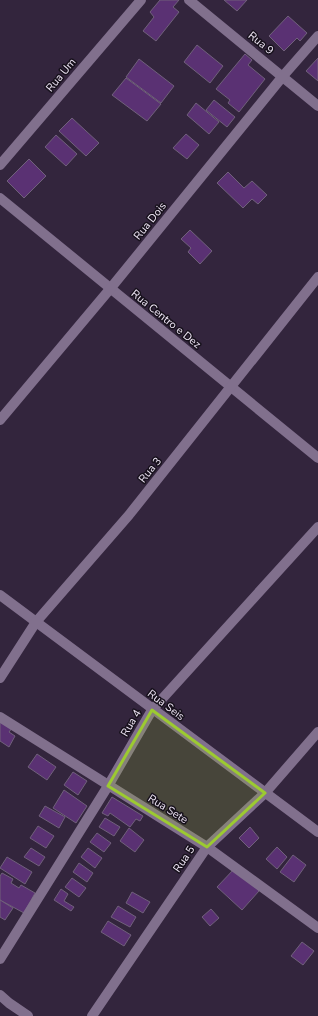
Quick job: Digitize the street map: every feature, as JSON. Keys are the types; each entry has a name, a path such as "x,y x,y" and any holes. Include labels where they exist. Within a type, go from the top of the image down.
{"street":[{"name":"Rua Um","path":"0,165 141,0"},
{"name":"Rua 9","path":"190,0 318,106"},
{"name":"Rua Dois","path":"0,420 110,289 283,76 318,36"},
{"name":"Rua Centro e Dez","path":"0,198 318,458"},
{"name":"Rua 3","path":"0,678 36,622 130,515 318,276"},
{"name":"Rua 4","path":"0,959 108,786 152,710 318,526"},
{"name":"Rua Seis","path":"0,595 152,710 318,832"},
{"name":"Rua Sete","path":"0,717 207,847 318,928"},
{"name":"Rua 5","path":"92,1016 207,847 265,793 318,732"},
{"path":"0,995 9,1004 28,1016"}],"highlighted area":[{"path":"152,710 265,793 207,847 108,786"}],"building":[{"path":"160,0 179,0 173,7 179,12 156,41 143,31 154,17 150,12"},
{"path":"224,0 247,0 237,11"},
{"path":"288,16 307,33 300,41 297,38 284,51 269,36"},
{"path":"197,45 223,66 210,83 184,62"},
{"path":"245,54 252,60 248,65 265,79 239,112 228,103 230,100 216,89"},
{"path":"318,58 318,81 306,71"},
{"path":"139,59 174,86 161,103 126,77"},
{"path":"126,78 161,104 147,121 112,95"},
{"path":"214,100 235,117 227,127 206,110"},
{"path":"196,103 219,122 209,134 187,115"},
{"path":"72,118 99,143 86,156 59,131"},
{"path":"186,134 199,145 187,159 173,148"},
{"path":"56,135 77,154 66,166 45,147"},
{"path":"29,159 46,176 24,198 7,181"},
{"path":"228,172 244,188 252,181 267,195 258,204 252,199 243,208 217,183"},
{"path":"190,230 212,251 200,264 188,252 191,248 181,239"},
{"path":"0,721 12,728 9,732 15,736 9,747 0,741"},
{"path":"37,754 56,767 47,780 28,767"},
{"path":"73,772 87,781 78,795 64,785"},
{"path":"64,790 87,806 76,823 53,808"},
{"path":"112,797 143,816 140,821 136,819 130,827 110,813 108,816 102,813"},
{"path":"45,806 65,817 59,828 39,816"},
{"path":"105,818 120,827 114,836 99,827"},
{"path":"38,826 54,836 46,848 30,838"},
{"path":"250,827 259,838 249,848 239,838"},
{"path":"129,828 144,840 135,852 120,841"},
{"path":"97,833 111,843 104,852 90,842"},
{"path":"277,847 287,857 277,869 266,859"},
{"path":"31,848 45,857 39,866 24,857"},
{"path":"88,848 102,858 95,868 81,857"},
{"path":"293,855 306,865 294,882 280,872"},
{"path":"7,857 32,872 25,884 0,868"},
{"path":"79,863 93,873 87,882 73,872"},
{"path":"235,868 259,891 242,910 217,887"},
{"path":"2,873 13,879 11,883 19,888 21,885 35,893 24,913 0,900 0,876"},
{"path":"72,878 86,888 79,897 65,887"},
{"path":"61,889 68,894 64,901 74,907 71,911 54,900"},
{"path":"132,892 150,902 143,913 126,903"},
{"path":"0,900 13,908 5,920 0,917"},
{"path":"118,906 136,917 130,927 111,917"},
{"path":"211,909 219,918 210,926 202,917"},
{"path":"108,921 131,935 124,946 101,932"},
{"path":"302,942 314,951 303,965 291,956"}]}
